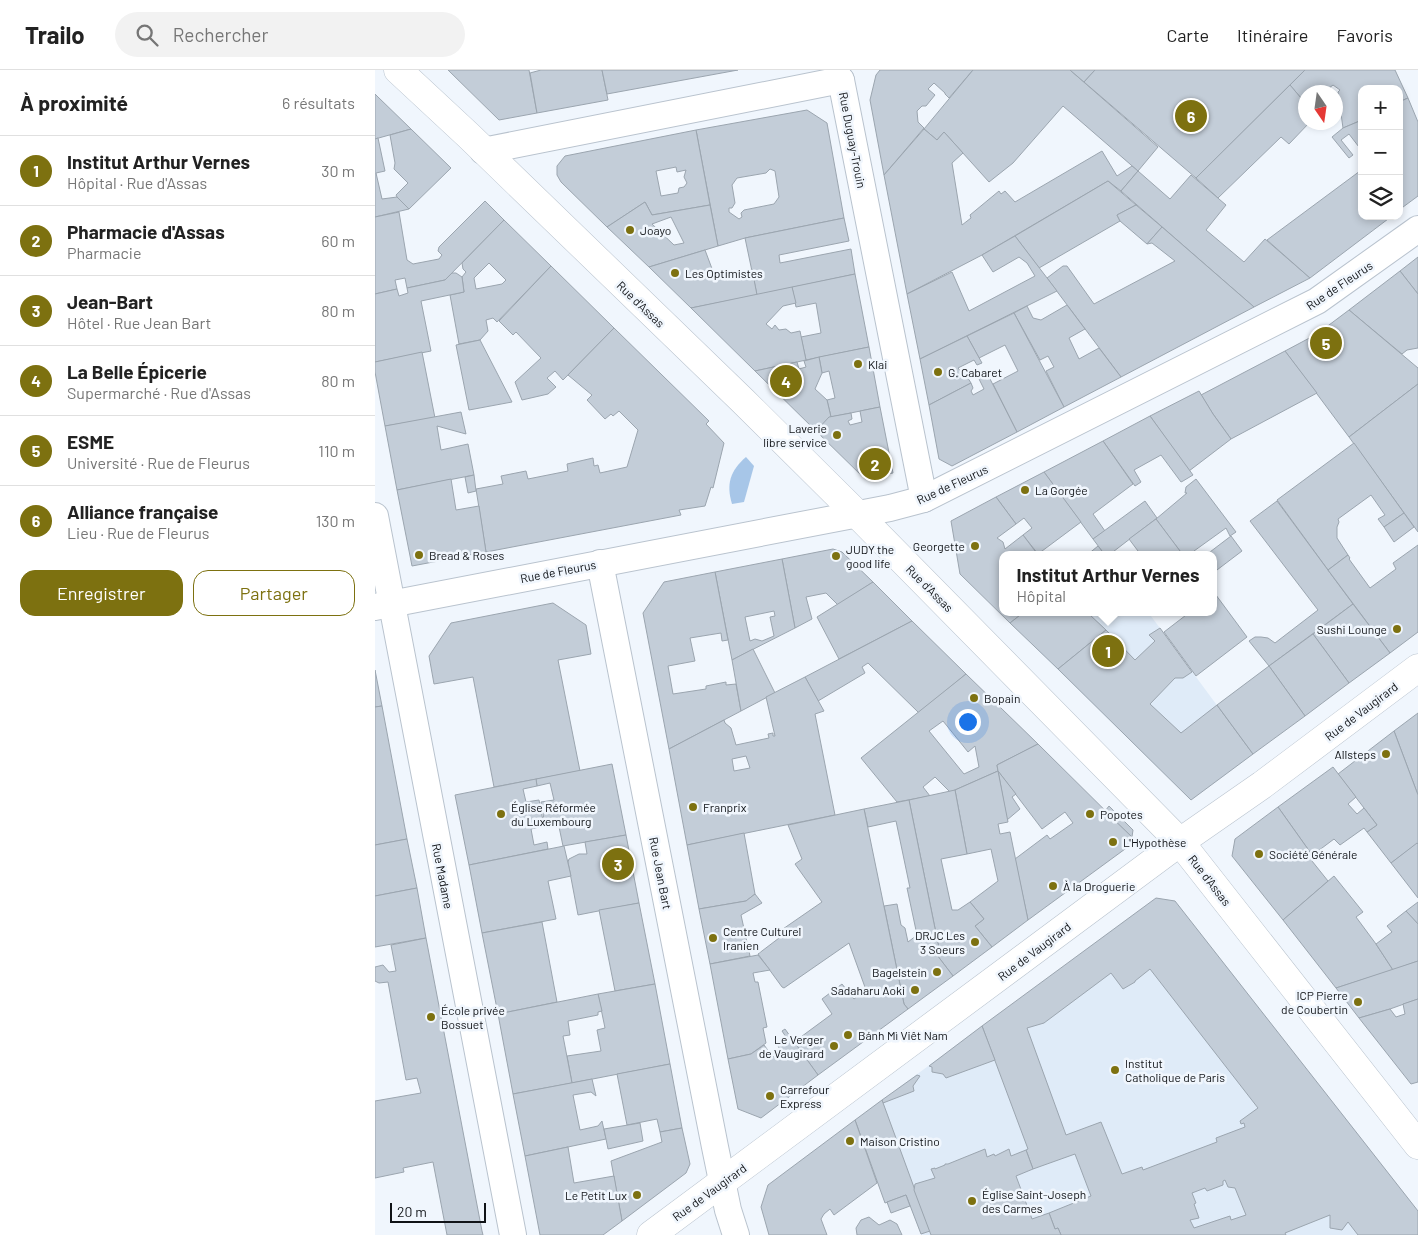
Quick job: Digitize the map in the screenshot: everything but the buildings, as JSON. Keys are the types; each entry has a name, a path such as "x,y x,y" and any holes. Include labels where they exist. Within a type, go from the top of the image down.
{"street":[{"name":"Rue d'Assas","path":"398,70 743,401 1180,842 1418,1145"},
{"name":"Rue Duguay-Trouin","path":"483,151 845,75 924,499"},
{"name":"Rue de Fleurus","path":"383,605 857,514 924,499 1317,302 1418,229"},
{"name":"Rue Madame","path":"375,516 383,605 513,1235"},
{"name":"Rue Jean Bart","path":"600,563 722,1182 736,1235"},
{"name":"Rue de Vaugirard","path":"651,1235 1180,842 1263,785 1418,668"}],"shaded area":[{"path":"746,457 754,466 744,502 732,504 729,490 731,478 736,467"},
{"path":"1019,616 1151,616 1253,754 1191,800 1010,623"},
{"name":"Institut Catholique de Paris","path":"1156,898 1175,901 1418,1211 1418,1235 921,1235 906,1195 885,1203 855,1120"}],"place":[{"name":"Alliance française","path":"1191,116"},
{"name":"Joayo","path":"630,230"},
{"name":"Les Optimistes","path":"675,273"},
{"name":"ESME","path":"1326,343"},
{"name":"Klai","path":"858,364"},
{"name":"G. Cabaret","path":"938,372"},
{"name":"La Belle Épicerie","path":"786,381"},
{"name":"Laverie libre service","path":"837,435"},
{"name":"Pharmacie d'Assas","path":"875,464"},
{"name":"La Gorgée","path":"1025,490"},
{"name":"Georgette","path":"975,546"},
{"name":"Bread & Roses","path":"419,555"},
{"name":"JUDY the good life","path":"836,556"},
{"name":"Sushi Lounge","path":"1397,629"},
{"name":"Institut Arthur Vernes","path":"1108,651"},
{"name":"Bopain","path":"974,698"},
{"name":"Allsteps","path":"1386,754"},
{"name":"Franprix","path":"693,807"},
{"name":"Église Réformée du Luxembourg","path":"501,814"},
{"name":"Popotes","path":"1090,814"},
{"name":"L'Hypothèse","path":"1113,842"},
{"name":"Société Générale","path":"1259,854"},
{"name":"Jean-Bart","path":"618,864"},
{"name":"À la Droguerie","path":"1053,886"},
{"name":"Centre Culturel Iranien","path":"713,938"},
{"name":"DRJC Les 3 Soeurs","path":"975,942"},
{"name":"Bagelstein","path":"937,972"},
{"name":"Sadaharu Aoki","path":"915,990"},
{"name":"ICP Pierre de Coubertin","path":"1358,1002"},
{"name":"École privée Bossuet","path":"431,1017"},
{"name":"Bánh Mì Viêt Nam","path":"848,1035"},
{"name":"Le Verger de Vaugirard","path":"834,1046"},
{"name":"Institut Catholique de Paris","path":"1115,1070"},
{"name":"Carrefour Express","path":"770,1096"},
{"name":"Maison Cristino","path":"850,1141"},
{"name":"Le Petit Lux","path":"637,1195"},
{"name":"Église Saint-Joseph des Carmes","path":"972,1201"}]}
